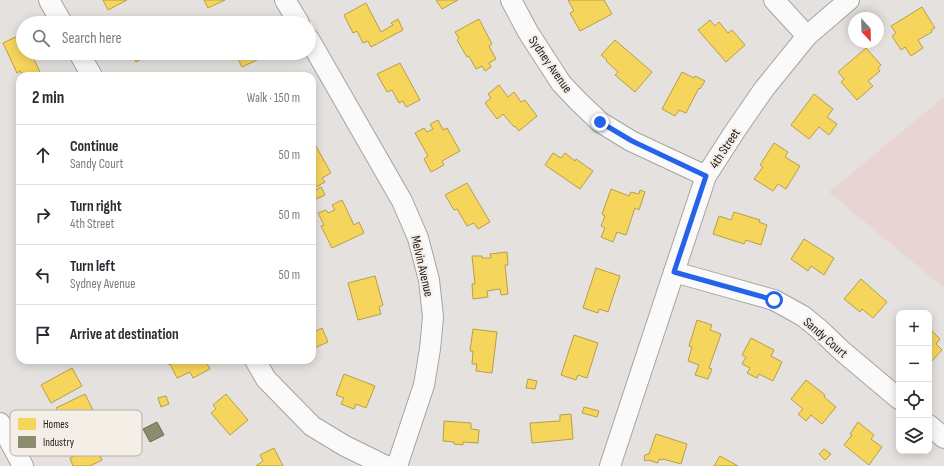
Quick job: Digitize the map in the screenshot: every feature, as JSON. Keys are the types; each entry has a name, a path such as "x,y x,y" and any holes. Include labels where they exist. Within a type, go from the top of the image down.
{"street":[{"path":"49,0 58,16"},
{"path":"285,0 295,16"},
{"name":"Sydney Avenue","path":"510,0 528,32 561,82 600,122 632,141 706,176"},
{"path":"774,0 807,36"},
{"name":"4th Street","path":"610,466 706,176 760,95 807,36 849,0"},
{"name":"Melvin Avenue","path":"316,51 402,201 418,238 429,280 433,317 430,349 424,385 397,466"},
{"path":"83,60 90,72"},
{"name":"Sandy Court","path":"674,272 774,300 803,316 819,329 842,352 896,397"},
{"path":"257,364 266,379 312,426 345,446 386,466"},
{"path":"0,423 10,442"},
{"path":"932,428 944,438"},
{"path":"18,456 23,466"}],"shaded area":[{"path":"944,97 944,288 829,192"}],"building: Homes":[{"path":"103,0 127,0 108,10"},
{"path":"204,0 225,0 208,8"},
{"path":"436,0 458,0 442,9"},
{"path":"568,0 604,0 612,14 580,31 570,13 574,11"},
{"path":"366,3 381,32 393,25 391,23 398,19 403,30 371,47 368,41 363,43 357,31 353,33 344,15"},
{"path":"922,7 935,28 931,30 932,32 918,40 923,48 911,56 905,47 901,50 892,36 896,33 891,26"},
{"path":"479,19 492,44 489,46 496,59 489,63 491,67 485,71 482,66 476,69 469,56 467,57 457,40 459,38 455,32"},
{"path":"710,20 715,26 719,22 728,33 732,30 745,45 726,62 698,30"},
{"path":"16,37 16,60 34,60 40,72 17,72 3,43"},
{"path":"615,40 652,72 635,92 615,75 618,72 601,55"},
{"path":"866,48 881,65 878,68 880,71 868,81 873,86 857,100 841,82 844,79 838,72"},
{"path":"238,60 257,60 242,67"},
{"path":"400,63 420,100 406,107 403,101 399,103 392,90 387,92 377,74"},
{"path":"682,72 694,78 695,76 705,81 700,89 699,88 686,113 679,110 675,116 662,109"},
{"path":"499,85 508,97 514,92 521,102 525,100 537,116 519,131 503,114 497,119 485,103 491,98 488,94"},
{"path":"814,94 833,109 827,117 837,124 829,135 819,127 809,139 791,125"},
{"path":"438,120 443,130 447,128 460,151 442,161 444,165 431,172 424,159 428,156 415,133 424,128 427,132 433,129 430,124"},
{"path":"774,143 788,152 785,157 800,166 786,189 778,184 773,191 754,179 763,167 760,165"},
{"path":"316,146 331,173 322,178 325,182 316,187"},
{"path":"553,153 561,158 565,153 575,161 576,159 593,171 580,189 545,165"},
{"path":"467,183 490,222 478,229 474,223 467,226 457,209 454,210 445,195"},
{"path":"321,187 325,195 316,199 316,190"},
{"path":"611,189 629,196 631,192 639,194 640,190 645,192 639,210 635,208 626,235 617,232 613,242 601,237 605,228 601,226 605,216 602,214"},
{"path":"342,200 354,225 359,222 364,233 332,248 321,226 324,225 318,213 326,210 328,213 335,210 332,205"},
{"path":"734,212 760,220 759,222 767,225 761,245 746,240 744,244 713,234 719,216 731,220"},
{"path":"804,239 834,258 824,275 811,266 808,271 791,259"},
{"path":"507,252 508,265 505,265 508,294 501,295 500,289 487,291 488,297 473,299 472,284 475,284 472,256 491,258 490,254"},
{"path":"596,268 620,276 608,312 599,309 598,313 583,308"},
{"path":"375,276 383,305 379,307 381,314 358,320 348,283"},
{"path":"861,279 887,302 873,318 862,309 860,312 844,299"},
{"path":"697,320 712,325 710,330 721,334 709,368 712,369 708,379 695,375 699,365 688,361 692,347 689,346"},
{"path":"322,328 328,342 316,347 316,331"},
{"path":"473,329 497,332 492,373 476,371 477,364 472,364 473,351 470,351"},
{"path":"932,331 940,339 936,344 942,350 932,361"},
{"path":"574,335 598,343 587,378 578,375 576,380 561,375"},
{"path":"751,338 774,350 771,356 782,362 773,381 759,374 757,378 747,373 750,368 742,364 746,357 742,355"},
{"path":"170,364 207,364 210,369 193,378 190,372 177,378"},
{"path":"72,368 82,386 51,403 41,385"},
{"path":"344,374 375,386 366,408 356,404 354,409 341,404 344,398 336,395"},
{"path":"528,379 537,381 535,389 526,388"},
{"path":"806,380 825,395 824,397 836,407 822,424 811,415 806,421 798,414 803,409 791,399"},
{"path":"85,394 93,410 57,410 56,408"},
{"path":"226,394 248,420 230,435 211,413 216,409 213,405"},
{"path":"166,396 169,404 161,407 158,398"},
{"path":"584,407 599,411 597,417 582,413"},
{"path":"571,414 573,439 532,443 530,423 560,421 560,415"},
{"path":"444,421 471,423 471,429 479,430 478,443 463,442 463,445 443,441"},
{"path":"858,422 874,435 871,439 882,447 869,465 844,445 852,435 850,434"},
{"path":"656,434 687,444 681,464 663,459 659,459 658,463 648,460 645,461 645,455 649,454"},
{"path":"274,448 283,466 256,466 263,461 260,455"},
{"path":"824,449 831,454 825,460 819,454"},
{"path":"74,456 100,456 102,460 90,466 73,466 70,458"},
{"path":"720,456 738,466 714,466"}],"building: Industry":[{"path":"157,422 164,435 150,442 143,429"}],"route":[{"path":"600,122 632,141 706,176 674,272 774,300"}]}
